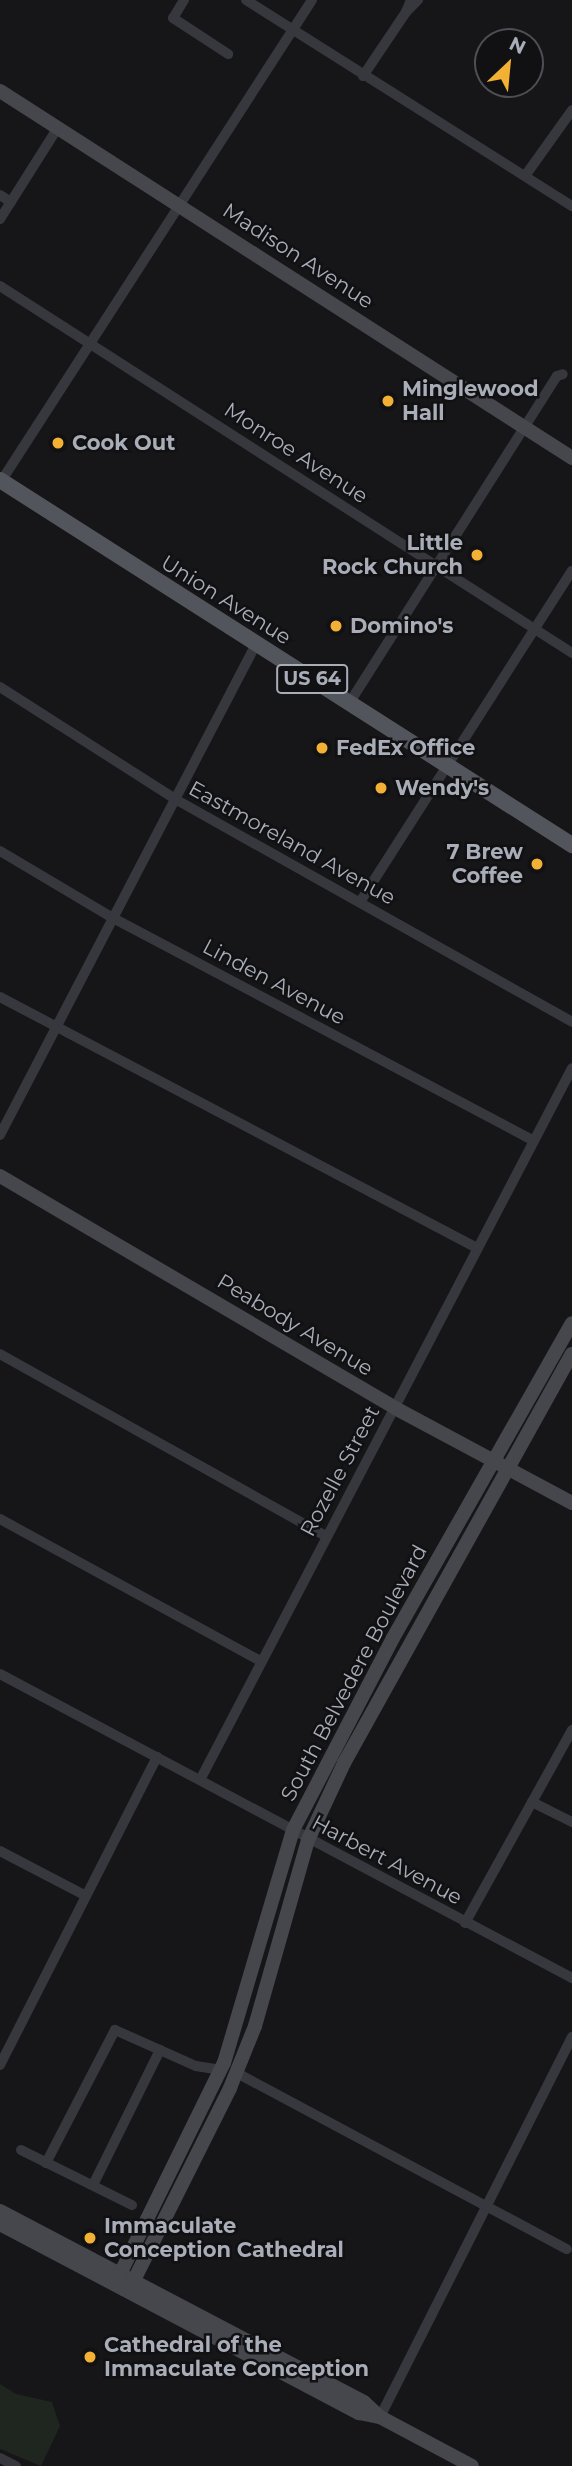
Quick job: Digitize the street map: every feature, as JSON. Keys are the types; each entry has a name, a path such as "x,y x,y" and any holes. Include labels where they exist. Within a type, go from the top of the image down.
{"main road":[{"name":"Union Avenue","path":"1,481 572,845"}],"street":[{"path":"184,0 173,18 229,54"},
{"path":"246,0 572,206"},
{"path":"1,481 312,0"},
{"path":"406,12 411,0"},
{"path":"363,76 406,12 418,0"},
{"name":"Madison Avenue","path":"0,91 572,458"},
{"path":"524,176 572,110"},
{"path":"0,219 57,129"},
{"path":"0,195 11,202"},
{"name":"Monroe Avenue","path":"0,286 572,653"},
{"path":"350,702 565,371"},
{"path":"360,902 572,571"},
{"path":"0,1135 256,644"},
{"name":"Eastmoreland Avenue","path":"0,687 175,799 572,1021"},
{"name":"Linden Avenue","path":"0,851 113,918 534,1141"},
{"path":"0,997 477,1248"},
{"name":"Rozelle Street","path":"200,1780 572,1069"},
{"name":"Peabody Avenue","path":"0,1175 396,1408 572,1503"},
{"name":"South Belvedere Boulevard","path":"228,2070 293,1830 393,1638 572,1324"},
{"path":"0,1354 326,1536"},
{"name":"South Belvedere Boulevard","path":"126,2281 228,2070 255,2026 307,1840 344,1763 572,1354"},
{"path":"0,1519 262,1662"},
{"path":"393,1638 410,1647"},
{"name":"Harbert Avenue","path":"0,1674 293,1830 307,1840 572,1978"},
{"path":"465,1923 572,1730"},
{"path":"0,2065 157,1758"},
{"path":"532,1802 572,1822"},
{"path":"0,1852 86,1896"},
{"path":"46,2163 115,2030 195,2066 228,2070 567,2249"},
{"path":"380,2417 572,2037"},
{"path":"93,2185 160,2050"},
{"path":"20,2150 132,2205"},
{"path":"3,2223 126,2281 359,2413 380,2417 472,2466"},
{"path":"0,2458 16,2466"}],"shaded area":[{"path":"0,2384 16,2394 52,2402 60,2426 41,2466 0,2449"}],"place":[{"name":"Minglewood Hall","path":"388,401"},
{"name":"Cook Out","path":"58,443"},
{"name":"Little Rock Church","path":"477,555"},
{"name":"Domino's","path":"336,626"},
{"name":"FedEx Office","path":"322,748"},
{"name":"Wendy's","path":"381,788"},
{"name":"7 Brew Coffee","path":"537,864"},
{"name":"Immaculate Conception Cathedral","path":"90,2238"},
{"name":"Cathedral of the Immaculate Conception","path":"90,2357"}]}
